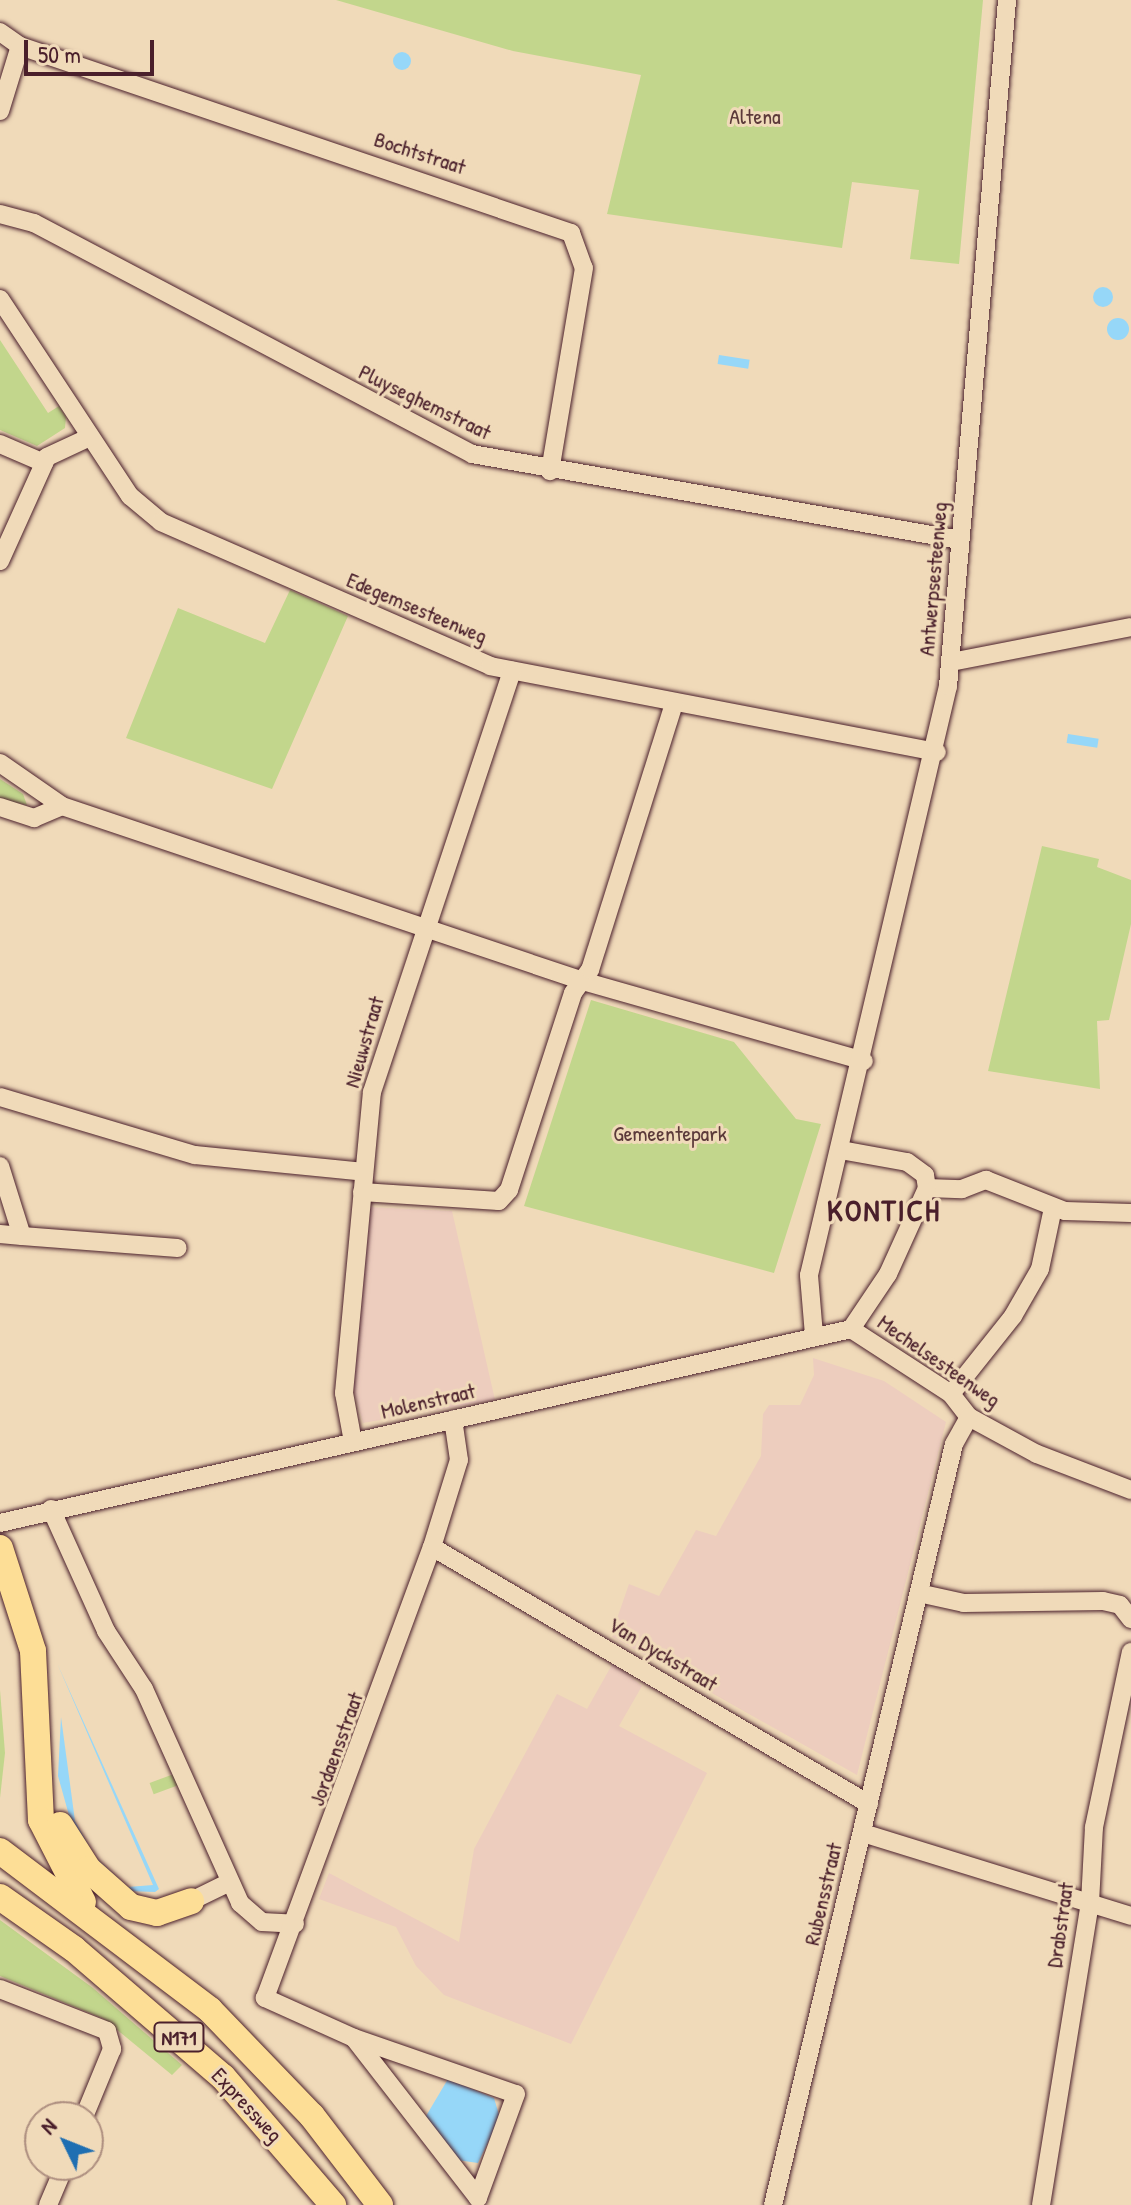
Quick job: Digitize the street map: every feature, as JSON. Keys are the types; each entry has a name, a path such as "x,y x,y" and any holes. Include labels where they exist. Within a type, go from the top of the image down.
{"highway":[{"name":"N171","path":"0,1548 33,1651 42,1769 41,1820 88,1912"},
{"path":"42,1769 73,1849 108,1889 131,1907 157,1913 191,1901"},
{"name":"N171","path":"0,1851 88,1912"},
{"name":"Expressweg","path":"0,1897 85,1958 223,2077 333,2205"},
{"name":"Expressweg","path":"88,1912 210,2010 312,2116 380,2205"}],"street":[{"name":"Antwerpsesteenweg","path":"814,1335 809,1275 864,1061 937,752 951,662 1007,0"},
{"path":"0,32 20,46 0,111"},
{"name":"Bochtstraat","path":"20,46 571,233 584,268 550,471"},
{"name":"Pluyseghemstraat","path":"0,214 34,223 453,447 550,471 960,540"},
{"name":"Edegemsesteenweg","path":"0,299 136,504 161,522 512,671 937,752"},
{"path":"0,561 44,463 57,448 90,437"},
{"path":"0,444 44,463"},
{"path":"951,662 1131,627"},
{"name":"Nieuwstraat","path":"353,1442 344,1393 374,1082 512,671"},
{"path":"362,1192 505,1197 583,981 674,703"},
{"path":"0,763 62,806 583,981 864,1061"},
{"path":"0,807 34,818 62,806"},
{"path":"0,1097 195,1155 364,1172"},
{"path":"840,1150 907,1162 925,1175 927,1188 888,1274 851,1329"},
{"path":"0,1166 22,1236"},
{"path":"927,1188 962,1189 986,1180 1053,1208 1103,1214 1131,1213"},
{"path":"951,1394 1013,1316 1040,1269 1053,1208"},
{"path":"0,1234 178,1248"},
{"name":"Molenstraat","path":"0,1523 453,1419 681,1372 814,1335 851,1329"},
{"name":"Mechelsesteenweg","path":"851,1329 951,1394 969,1417 1037,1454 1131,1490"},
{"name":"Rubensstraat","path":"773,2205 923,1594 954,1444 969,1417"},
{"name":"Jordaensstraat","path":"354,2038 478,2198 516,2094 354,2038 265,1998 295,1924 432,1547 459,1460 453,1419"},
{"path":"51,1509 106,1631 144,1689 230,1882 262,1922 295,1924"},
{"name":"Van Dyckstraat","path":"432,1547 869,1804"},
{"path":"923,1594 964,1603 1050,1598 1126,1612"},
{"name":"Drabstraat","path":"1041,2205 1090,1903 1094,1827 1131,1652"},
{"path":"863,1833 1131,1916"},
{"path":"191,1901 230,1882"},
{"path":"0,1989 107,2031 112,2049 91,2101"},
{"path":"48,2205 58,2181"}],"shaded area":[{"path":"368,1207 452,1211 495,1400 363,1423 350,1377"},
{"path":"813,1358 884,1381 946,1422 857,1775 611,1636 629,1584 659,1596 696,1530 716,1536 761,1456 763,1414 769,1405 800,1405 814,1375"},
{"path":"613,1663 642,1686 619,1726 707,1773 571,2044 444,1995 416,1966 396,1927 319,1899 329,1873 459,1942 474,1849 557,1694 587,1709"}],"green space":[{"name":"Altena","path":"336,0 983,0 959,264 910,259 919,190 852,182 842,248 607,214 641,75 513,51"},
{"path":"0,340 48,413 59,406 66,417 65,428 37,446 0,430"},
{"path":"290,590 348,616 272,789 126,738 178,608 265,643"},
{"path":"0,779 23,794 27,805 0,799"},
{"path":"1042,846 1099,859 1097,867 1131,880 1131,924 1109,1020 1097,1021 1100,1089 988,1071"},
{"name":"Gemeentepark","path":"591,1000 734,1042 796,1119 821,1124 774,1273 524,1206"},
{"path":"0,1690 5,1753 0,1798"},
{"path":"174,1774 178,1785 154,1794 150,1783"},
{"path":"0,1920 93,1988 182,2065 172,2075 104,2019 0,1976"}],"water":[{"path":"402,52 411,61 402,70 393,61"},
{"path":"1103,287 1110,290 1113,297 1110,304 1103,307 1096,304 1093,297 1096,290"},
{"path":"1118,318 1126,321 1129,329 1126,337 1118,340 1110,337 1107,329 1110,321"},
{"path":"719,355 750,360 748,369 718,364"},
{"path":"1068,734 1099,739 1097,748 1067,743"},
{"path":"57,1663 159,1889 155,1892 126,1891 100,1869 72,1826 58,1776 61,1717 75,1821 95,1857 128,1887 153,1885"},
{"path":"448,2079 494,2098 500,2118 478,2163 457,2160 426,2116"}],"district":[{"name":"KONTICH","path":"884,1210"}]}
